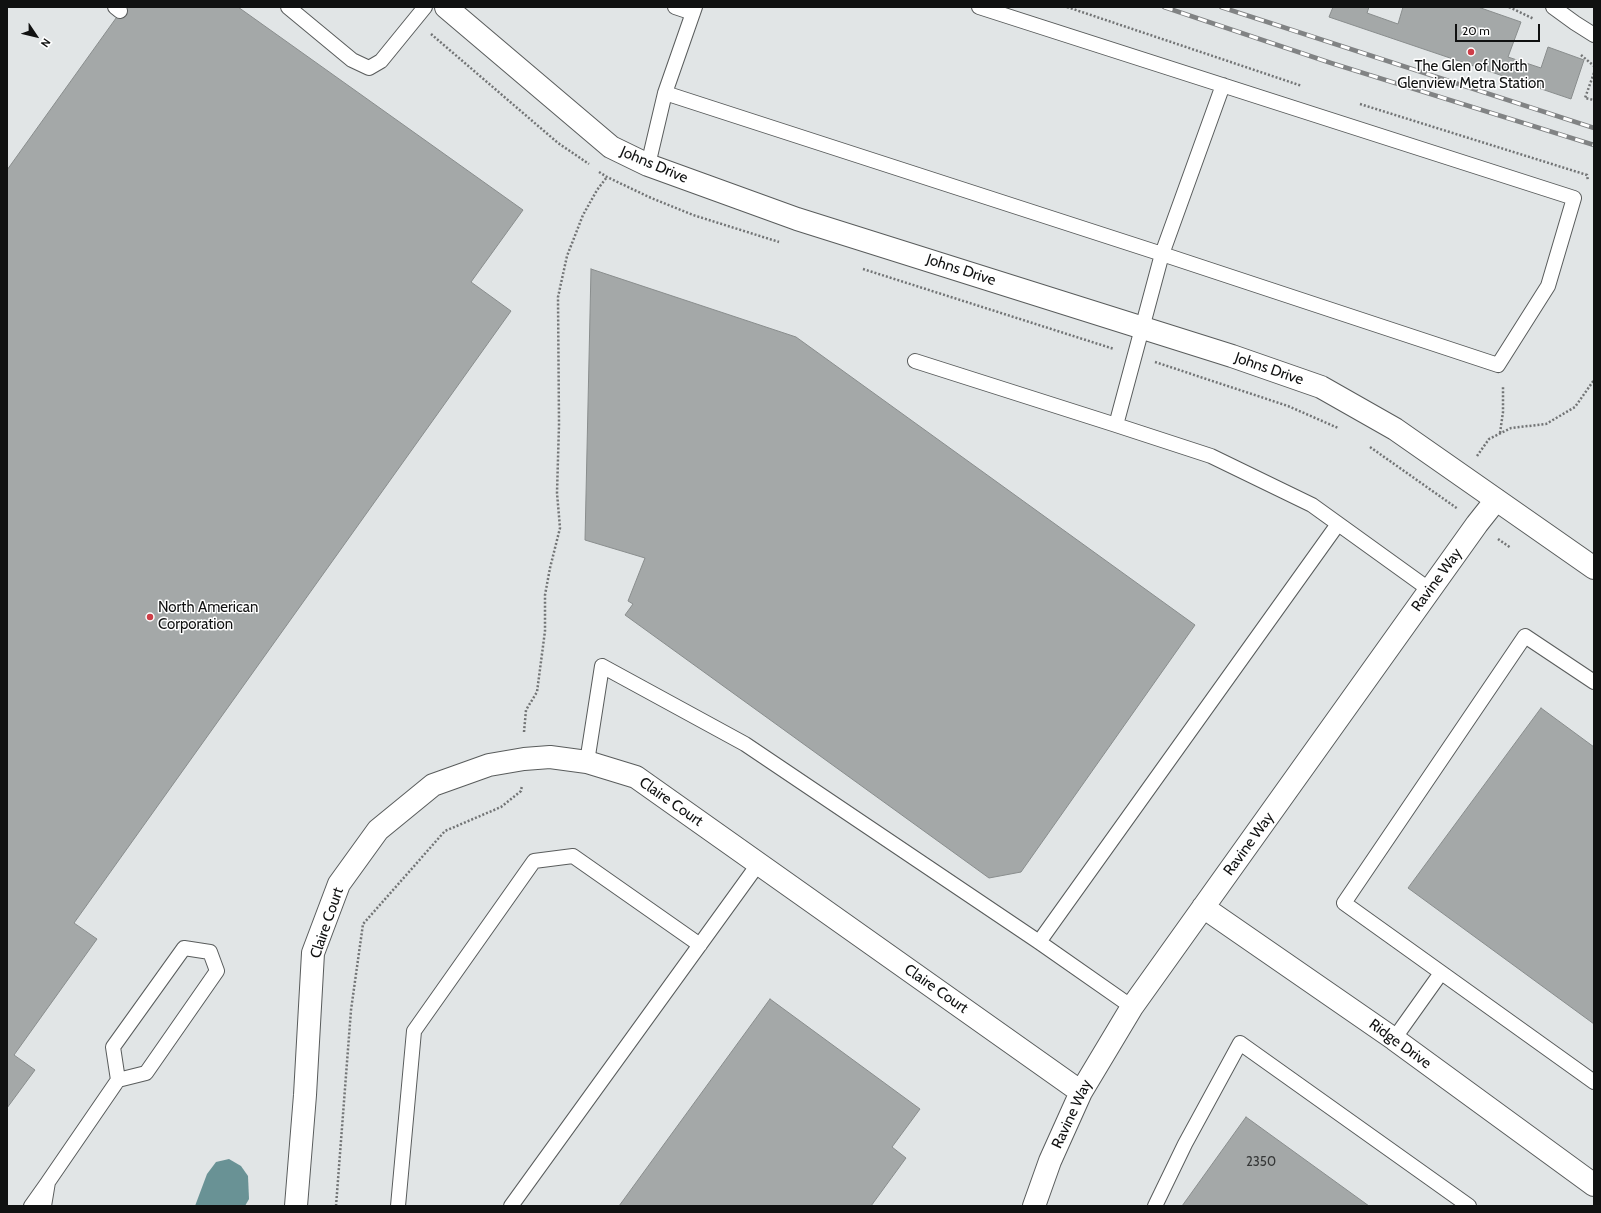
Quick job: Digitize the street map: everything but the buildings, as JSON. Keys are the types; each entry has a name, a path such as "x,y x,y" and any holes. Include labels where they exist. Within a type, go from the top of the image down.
{"street":[{"name":"Johns Drive","path":"446,7 611,147 648,165 797,219 1232,356 1322,387 1395,430 1594,568"},
{"name":"Ravine Way","path":"1034,1206 1050,1161 1081,1092 1132,1007 1477,524 1496,500"},
{"name":"Claire Court","path":"296,1206 305,1095 313,953 339,884 378,830 433,785 489,765 524,759 550,757 587,762 636,777 1081,1092"},
{"name":"Ridge Drive","path":"1203,907 1394,1040 1594,1185"}],"lane":[{"path":"288,7 352,60 369,68 381,61 425,7"},
{"path":"648,165 665,93 694,10 675,7"},
{"path":"665,93 1162,254 1498,365 1548,286 1574,198 979,7"},
{"path":"1553,7 1594,35"},
{"path":"1116,425 1162,254 1224,85"},
{"path":"915,362 1211,456 1312,505 1430,590"},
{"path":"1039,942 1338,524"},
{"path":"1594,682 1525,636 1344,903 1594,1082"},
{"path":"587,762 602,666 745,744 1039,942 1132,1007"},
{"path":"398,1206 414,1031 534,861 573,856 700,945"},
{"path":"511,1206 759,863"},
{"path":"31,1206 118,1080 146,1073 217,971 210,952 184,948 113,1047 118,1080"},
{"path":"1394,1040 1441,973"},
{"path":"1155,1206 1185,1144 1240,1043 1469,1206"},
{"path":"44,1206 48,1182"}],"path":[{"path":"1067,7 1307,87"},
{"path":"432,34 558,143 607,177 597,190 583,215 567,256 558,297 559,425 557,493 560,528 545,596 545,631 537,692 526,710 524,733"},
{"path":"1594,73 1585,98 1594,100"},
{"path":"1359,104 1586,175 1588,182"},
{"path":"1164,365 1288,406 1338,429"},
{"path":"1476,457 1489,439 1511,428 1546,424 1575,407 1594,380"},
{"path":"1500,434 1503,412 1502,385"},
{"path":"1365,443 1442,496"},
{"path":"336,1206 351,1010 363,924 445,831 501,807 521,791 524,780"}],"water":[{"path":"229,1159 241,1166 248,1176 249,1199 245,1206 195,1206 207,1174 216,1162"}],"railway":[{"path":"1164,7 1331,63 1594,145"},
{"path":"1221,7 1594,128"}],"place":[{"name":"The Glen of North Glenview Metra Station","path":"1471,52"},
{"name":"North American Corporation","path":"150,617"}]}
